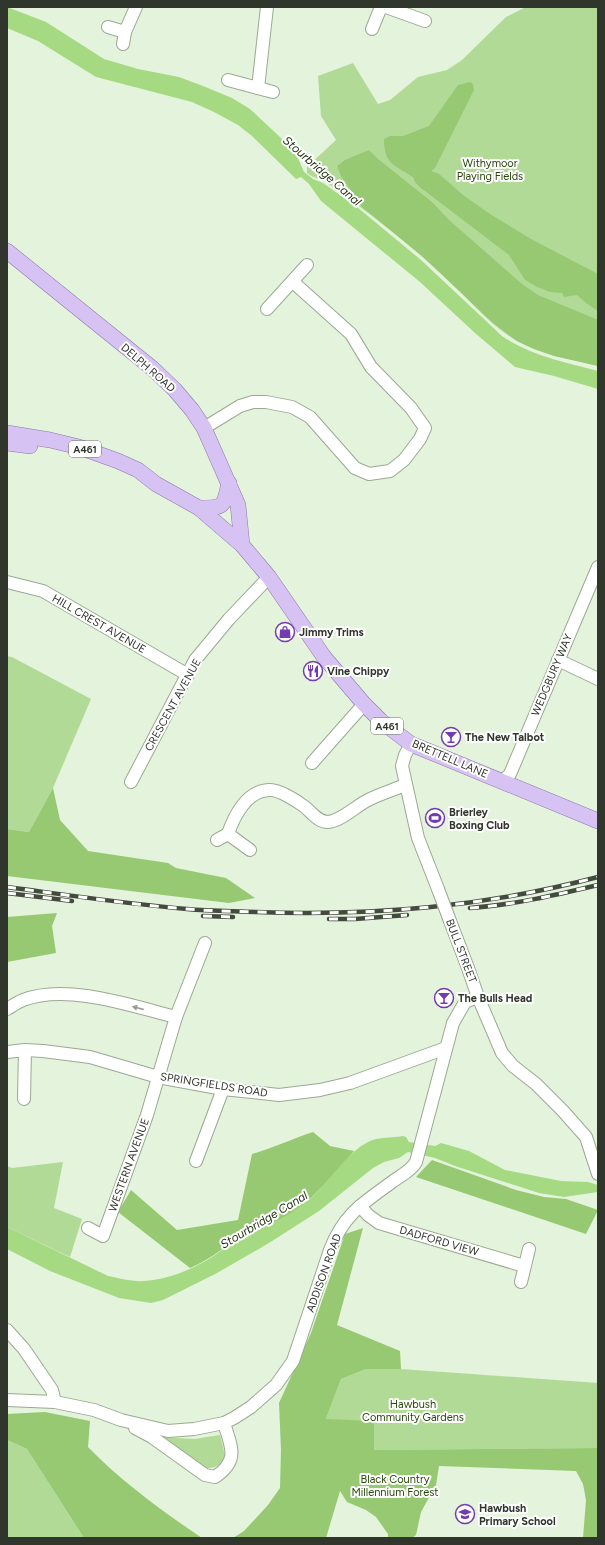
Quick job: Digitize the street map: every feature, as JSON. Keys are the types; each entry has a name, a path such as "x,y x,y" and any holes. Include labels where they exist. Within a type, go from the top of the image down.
{"main road":[{"name":"DELPH ROAD","path":"7,251 152,368 175,390 192,410 204,428 238,505 242,545"},
{"name":"A461","path":"7,433 50,440 79,447 138,470 156,484 198,508 242,545"},
{"name":"A461","path":"7,443 41,448 72,455 156,484"},
{"path":"198,508 216,508 225,501 230,487"},
{"path":"222,528 229,518 230,487"},
{"name":"BRETTELL LANE","path":"242,545 269,577 324,657 364,704 381,721 412,744 598,822"}],"street":[{"path":"123,44 125,32 136,7"},
{"path":"258,88 267,7"},
{"path":"372,29 382,7"},
{"path":"386,7 425,21"},
{"path":"108,27 125,32"},
{"path":"228,80 273,92"},
{"path":"267,309 307,265"},
{"path":"204,428 240,406 253,402 266,402 292,407 310,417 355,468 369,474 390,472 404,460 420,439 425,428 411,408 371,367 351,334 293,282"},
{"name":"WEDGBURY WAY","path":"503,782 510,774 598,567"},
{"name":"CRESCENT AVENUE","path":"130,782 195,660 229,619 269,577"},
{"name":"HILL CREST AVENUE","path":"7,582 43,591 188,675"},
{"path":"558,660 598,679"},
{"path":"312,763 364,704"},
{"name":"BULL STREET","path":"412,744 405,755 402,766 418,838 478,997 502,1053 513,1066 536,1084 563,1111 586,1138 598,1174"},
{"path":"217,840 228,834 239,810 247,801 258,793 270,790 289,796 319,819 328,822 343,816 367,800 405,785"},
{"path":"228,834 250,850"},
{"path":"158,1076 176,1017 205,943"},
{"path":"7,1008 23,1000 49,994 97,997 176,1017"},
{"name":"ADDISON ROAD","path":"7,1400 55,1402 94,1410 121,1420 168,1431 194,1429 224,1423 251,1407 276,1385 293,1361 335,1235 342,1224 360,1206 409,1170 416,1162 453,1023 465,1002 478,997"},
{"name":"SPRINGFIELDS ROAD","path":"7,1052 25,1050 43,1051 90,1057 158,1076 223,1089 279,1095 320,1090 350,1083 446,1048"},
{"path":"24,1099 25,1050"},
{"name":"WESTERN AVENUE","path":"88,1228 103,1236 147,1115 158,1076"},
{"path":"196,1161 223,1089"},
{"name":"DADFORD VIEW","path":"360,1206 368,1215 379,1223 524,1266"},
{"path":"521,1282 529,1249"},
{"path":"7,1330 24,1349 52,1390 55,1402"},
{"name":"ADDISON ROAD","path":"121,1420 152,1437 205,1475 215,1477 224,1471 231,1460 232,1448 224,1423"}],"green space":[{"name":"Withymoor Playing Fields","path":"526,7 598,7 598,366 536,350 517,341 497,327 443,275 400,238 324,181 307,173 307,167 336,140 321,116 318,76 353,63 378,104 390,100 418,77 447,70 462,60 506,17"},
{"path":"470,82 473,84 474,90 435,168 431,171 439,174 463,195 490,214 531,239 598,274 598,311 577,295 564,297 562,293 550,292 525,280 509,255 421,188 415,182 413,177 396,167 388,159 384,139 390,136 403,136 429,126 458,85"},
{"path":"369,150 378,159 432,202 449,220 522,284 538,295 598,320 598,366 554,356 517,341 493,323 422,256 362,207 341,176 337,166 345,160"},
{"path":"7,656 12,657 91,699 53,788 29,832 7,829"},
{"path":"53,788 60,820 88,851 168,863 176,868 226,878 255,898 229,903 7,876 7,829 29,832"},
{"path":"57,913 52,926 56,953 7,962 7,917"},
{"path":"313,1132 330,1146 354,1151 318,1191 298,1209 275,1222 252,1228 213,1255 190,1268 118,1212 131,1190 177,1230 238,1220 252,1154"},
{"path":"432,1160 516,1190 544,1197 566,1199 598,1210 586,1234 416,1177"},
{"path":"63,1162 54,1208 82,1219 70,1257 7,1227 7,1166 12,1168"},
{"name":"Black Country Millennium Forest","path":"363,1228 337,1325 400,1351 401,1369 366,1369 341,1379 326,1419 374,1421 374,1450 598,1448 598,1538 583,1538 586,1500 583,1484 576,1471 439,1466 436,1485 421,1512 416,1535 412,1538 388,1538 388,1534 376,1517 366,1510 347,1502 340,1491 326,1538 233,1538 244,1531 268,1505 280,1488 281,1450 279,1403 311,1333 345,1234"},
{"name":"Hawbush Community Gardens","path":"366,1369 401,1369 598,1383 598,1448 374,1450 326,1419 341,1379"},
{"path":"45,1412 90,1421 88,1447 143,1496 202,1538 84,1538 27,1449 7,1440 7,1414"},
{"path":"220,1435 225,1455 222,1463 215,1467 205,1469 159,1437 194,1439"},
{"path":"7,1440 27,1449 84,1538 7,1538"}],"shaded area":[{"path":"7,7 46,22 104,59 138,69 179,77 232,98 250,109 281,138 298,158 304,172 313,179 323,183 357,207 421,260 502,336 525,349 598,371 598,389 554,376 515,367 475,333 420,282 321,201 309,184 301,177 296,179 252,136 238,125 192,102 96,77 38,41 7,28"},
{"path":"406,1137 409,1142 435,1146 441,1143 469,1151 505,1170 561,1181 588,1182 598,1185 598,1192 564,1197 539,1193 455,1166 435,1158 408,1152 399,1158 384,1162 373,1168 319,1211 269,1243 217,1273 163,1300 151,1303 119,1298 50,1271 7,1249 7,1227 108,1276 139,1281 162,1279 188,1270 205,1261 252,1228 270,1224 291,1213 314,1195 353,1152 370,1141 381,1138"}],"railway":[{"path":"7,887 120,902 196,910 300,913 386,911 471,902 513,896 598,877"},
{"path":"470,908 518,902 598,885"},
{"path":"7,893 72,901"},
{"path":"329,919 355,919 407,915"},
{"path":"203,916 233,917"}],"place":[{"name":"Jimmy Trims","path":"285,632"},
{"name":"Vine Chippy","path":"313,671"},
{"name":"The New Talbot","path":"451,737"},
{"name":"Brierley Boxing Club","path":"435,818"},
{"name":"The Bulls Head","path":"444,998"},
{"name":"Hawbush Primary School","path":"465,1514"}],"water label":[{"name":"Stourbridge Canal","path":"322,171"},
{"name":"Stourbridge Canal","path":"264,1220"}]}
